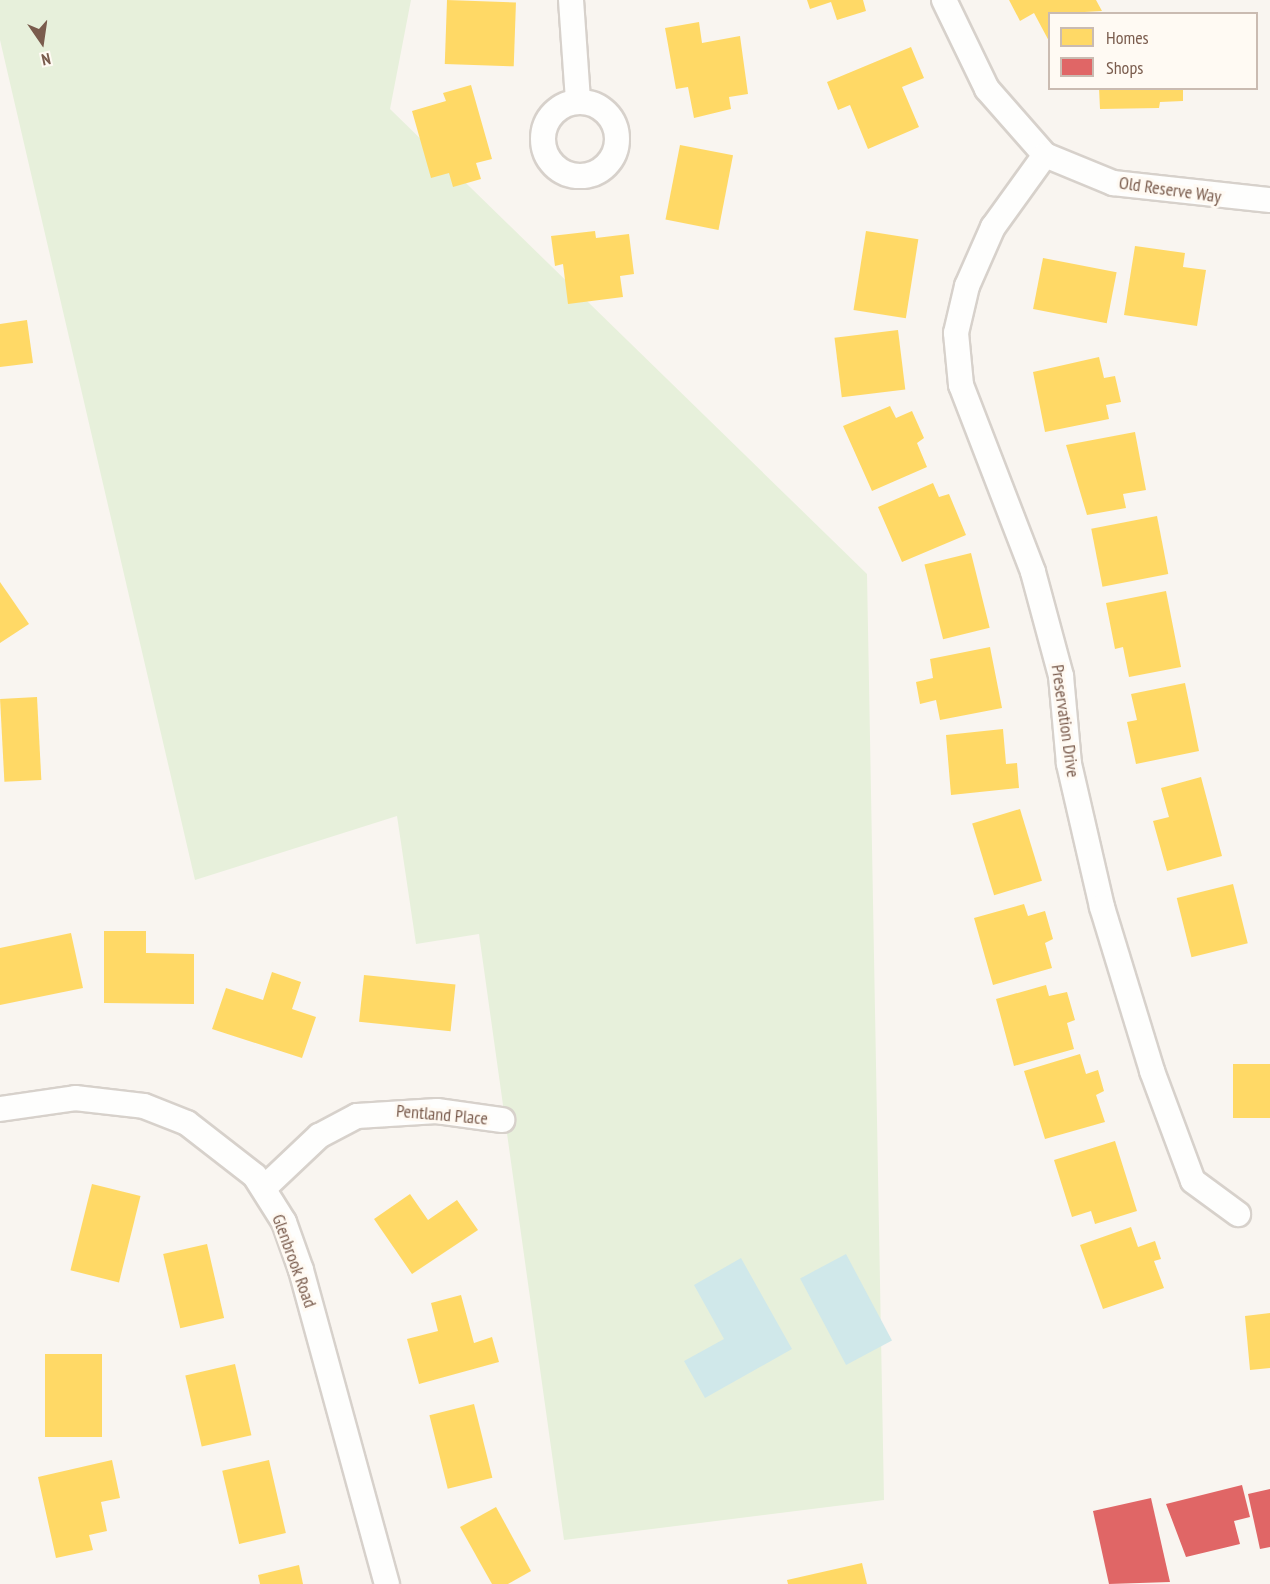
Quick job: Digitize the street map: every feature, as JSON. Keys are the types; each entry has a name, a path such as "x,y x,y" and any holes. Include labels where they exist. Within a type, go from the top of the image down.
{"street":[{"path":"571,0 578,100"},
{"name":"Old Reserve Way","path":"944,0 987,89 1044,155 1113,183 1270,200"},
{"name":"Preservation Drive","path":"1044,155 993,227 966,286 956,333 961,385 1033,572 1061,676 1069,764 1102,907 1152,1071 1193,1180 1238,1215"},
{"name":"Glenbrook Road","path":"0,1109 75,1098 144,1106 187,1123 226,1149 264,1188 301,1270 387,1584"},
{"name":"Pentland Place","path":"264,1188 319,1136 357,1116 437,1111 502,1120"}],"green space":[{"path":"0,0 411,0 390,109 867,574 884,1500 564,1540 479,934 416,944 397,816 195,880 0,40"}],"water":[{"path":"846,1254 892,1341 846,1365 800,1278"},
{"path":"741,1258 792,1349 705,1398 684,1361 724,1339 694,1285"}],"building: Homes":[{"path":"447,0 516,2 514,66 445,64"},
{"path":"807,0 863,0 866,11 837,20 831,2 810,9"},
{"path":"1009,0 1096,0 1102,11 1048,12 1048,39 1034,13 1020,21"},
{"path":"699,22 702,43 740,36 748,94 729,97 731,109 694,118 688,87 676,89 665,28"},
{"path":"911,47 924,78 902,87 919,127 868,149 850,105 838,110 827,82"},
{"path":"471,85 492,159 476,163 481,179 453,187 449,173 431,178 412,111 446,101 443,93"},
{"path":"1099,90 1183,90 1183,101 1160,102 1159,108 1100,109"},
{"path":"680,145 733,155 719,230 665,220"},
{"path":"595,231 596,238 629,234 634,274 620,276 623,297 568,304 563,264 555,266 551,236"},
{"path":"866,231 918,239 906,318 853,310"},
{"path":"1135,246 1185,253 1183,267 1206,270 1197,326 1124,315"},
{"path":"1043,258 1117,272 1107,323 1033,309"},
{"path":"27,320 33,363 0,367 0,324"},
{"path":"898,330 905,390 842,397 834,338"},
{"path":"1099,357 1104,378 1115,376 1121,402 1106,405 1109,419 1045,432 1033,372"},
{"path":"890,406 896,418 912,411 924,438 917,443 927,467 872,491 843,426"},
{"path":"1135,432 1146,490 1123,494 1126,508 1087,515 1066,445"},
{"path":"933,483 939,497 949,494 966,535 902,562 878,507"},
{"path":"1157,516 1168,574 1102,587 1091,529"},
{"path":"971,553 990,628 943,639 924,565"},
{"path":"0,582 29,624 0,643"},
{"path":"1166,591 1181,667 1129,677 1123,647 1115,649 1106,603"},
{"path":"990,647 1002,708 940,720 936,700 920,704 916,682 933,678 930,659"},
{"path":"1185,683 1199,751 1136,764 1127,722 1137,720 1131,694"},
{"path":"37,697 41,780 4,782 0,699"},
{"path":"1003,729 1006,764 1017,763 1019,788 951,795 946,735"},
{"path":"1201,777 1222,856 1167,871 1153,821 1169,817 1161,788"},
{"path":"1020,809 1042,881 994,895 972,824"},
{"path":"1233,884 1248,943 1191,957 1177,898"},
{"path":"1024,904 1028,916 1045,911 1053,939 1045,943 1052,968 993,985 974,918"},
{"path":"104,931 146,931 146,953 194,954 194,1004 104,1003"},
{"path":"71,933 83,988 0,1005 0,948"},
{"path":"272,972 301,982 292,1009 316,1017 302,1058 212,1029 226,988 263,1000"},
{"path":"364,975 455,985 451,1031 359,1022"},
{"path":"1046,985 1049,996 1067,992 1075,1020 1067,1023 1074,1049 1014,1066 996,999"},
{"path":"1080,1054 1086,1074 1098,1070 1104,1091 1096,1095 1105,1122 1045,1139 1024,1071"},
{"path":"1233,1064 1270,1064 1270,1118 1233,1118"},
{"path":"1115,1141 1137,1211 1095,1224 1091,1211 1072,1217 1054,1160"},
{"path":"92,1184 141,1196 119,1282 70,1270"},
{"path":"410,1194 428,1220 457,1200 478,1230 412,1274 374,1219"},
{"path":"1131,1227 1138,1247 1155,1241 1161,1259 1154,1261 1164,1288 1103,1309 1080,1245"},
{"path":"207,1244 224,1318 180,1328 163,1254"},
{"path":"461,1295 474,1343 492,1337 499,1362 419,1384 407,1339 438,1331 431,1303"},
{"path":"1270,1313 1270,1368 1250,1370 1245,1316"},
{"path":"45,1354 102,1354 102,1437 45,1437"},
{"path":"235,1364 251,1435 202,1447 185,1375"},
{"path":"474,1404 492,1478 448,1489 429,1415"},
{"path":"112,1460 120,1498 101,1502 107,1531 89,1535 93,1550 56,1558 38,1477"},
{"path":"269,1460 286,1533 239,1544 222,1471"},
{"path":"496,1507 531,1571 508,1584 492,1584 460,1527"},
{"path":"862,1563 867,1584 788,1584 787,1580"},
{"path":"299,1565 303,1584 260,1584 258,1575"}],"building: Shops":[{"path":"1242,1485 1250,1517 1234,1521 1240,1544 1186,1557 1166,1504"},
{"path":"1270,1489 1270,1547 1260,1549 1248,1494"},
{"path":"1151,1498 1170,1582 1109,1584 1093,1511"}]}
